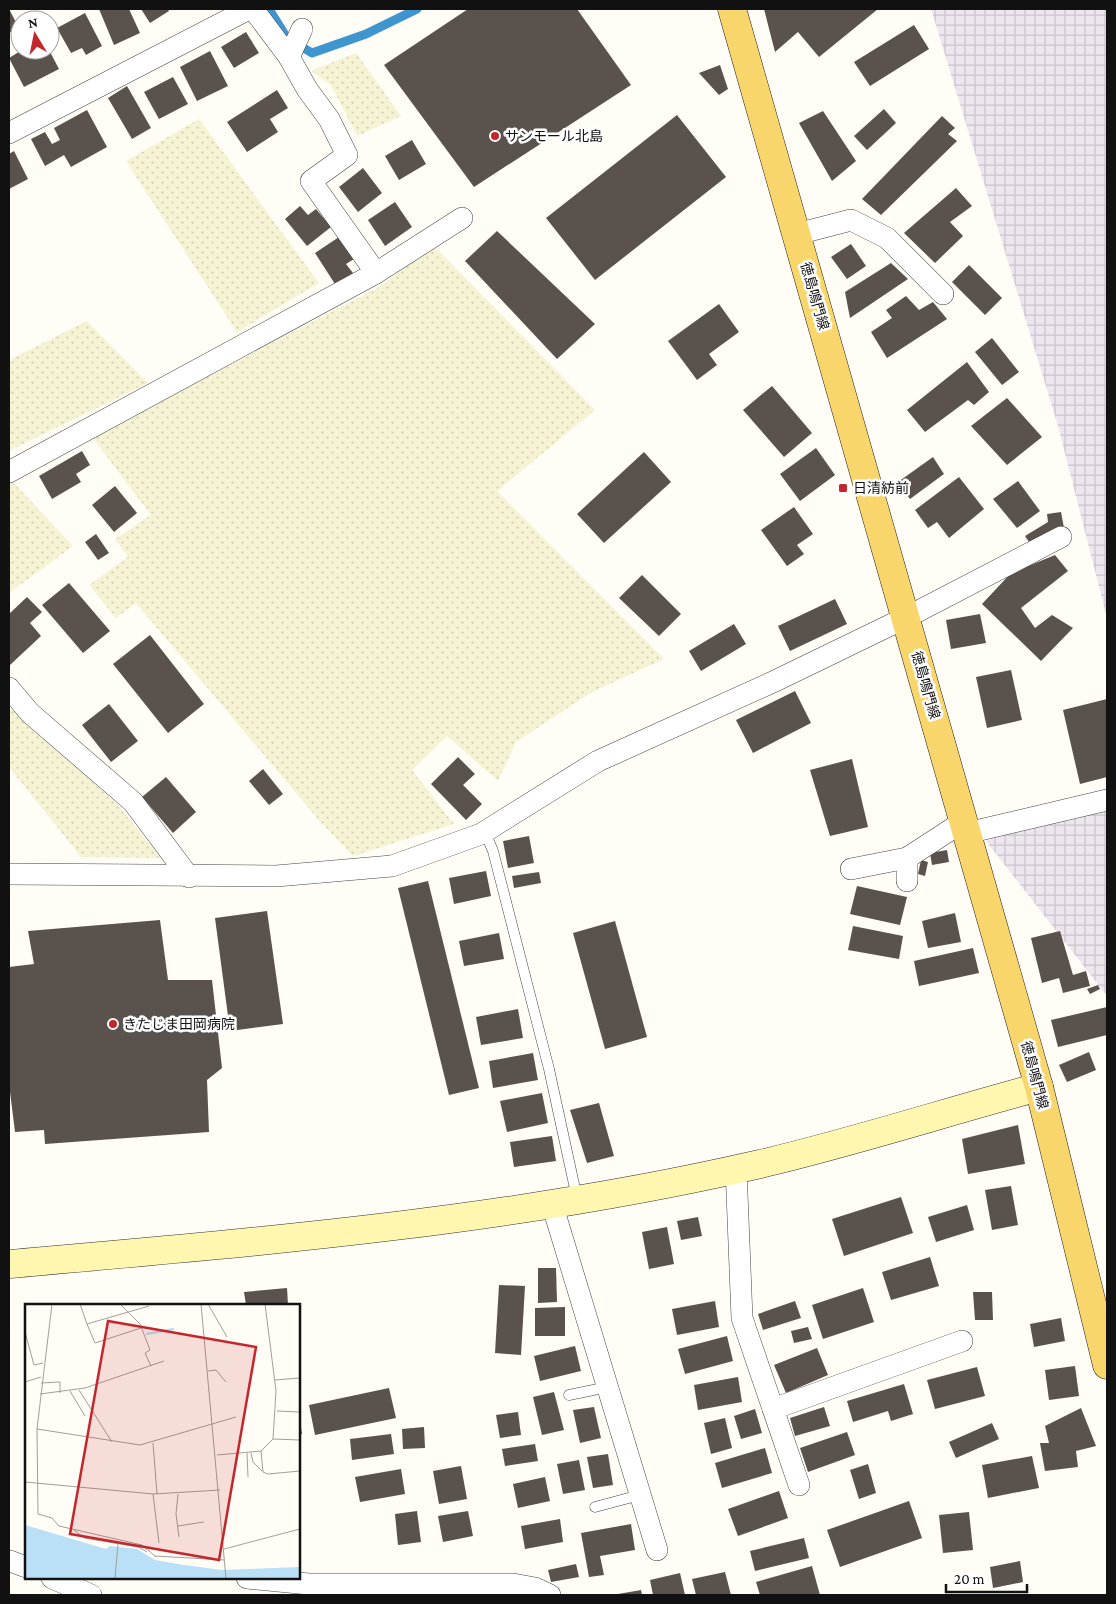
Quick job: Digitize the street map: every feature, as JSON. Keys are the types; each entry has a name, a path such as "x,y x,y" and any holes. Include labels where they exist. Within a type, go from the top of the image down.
{"main road":[{"name":"徳島鳴門線","path":"732,9 907,617 1039,1087 1107,1365"}],"street":[{"path":"9,132 251,9 289,57 307,89 329,119 347,155 311,181 376,273"},
{"path":"289,57 302,29"},
{"path":"9,472 376,273 462,218"},
{"path":"797,234 851,220 887,238 943,294"},
{"path":"9,874 276,876 392,866 485,832 598,761 775,681 907,617 1061,537"},
{"path":"9,688 30,713 133,802 189,876"},
{"path":"851,869 907,858 966,827 1107,800"},
{"path":"907,858 907,881"},
{"path":"9,1264 286,1240 565,1202 736,1168 1039,1087"},
{"path":"736,1168 742,1318 799,1485"},
{"path":"565,1202 608,1387 657,1550"},
{"path":"773,1409 962,1341"},
{"path":"54,1579 92,1595"},
{"path":"257,1579 309,1584 513,1584 535,1588 550,1595"}],"lane":[{"path":"485,832 493,850 549,1069 565,1202"},
{"path":"569,1395 608,1387"},
{"path":"595,1506 640,1495"}],"shaded area":[{"path":"931,9 1107,9 1107,618 1058,426"},
{"path":"356,53 401,116 357,136 331,85 311,71"},
{"path":"199,119 319,283 237,332 126,161"},
{"path":"434,246 595,410 497,491 664,659 592,692 516,742 498,781 447,736 412,770 454,824 353,856 317,818 136,603 116,618 89,585 128,557 115,539 151,515 92,437 379,287"},
{"path":"87,321 148,383 9,451 9,360"},
{"path":"12,481 73,546 9,593 9,483"},
{"path":"12,709 117,804 161,858 81,857 9,767 9,711"},
{"path":"1107,788 1107,996 986,841"}],"building":[{"path":"9,9 10,32 9,33"},
{"path":"99,9 129,9 140,33 114,45"},
{"path":"141,9 168,9 169,11 150,23"},
{"name":"サンモール北島","path":"468,9 577,9 631,85 474,187 384,65"},
{"path":"764,9 878,9 819,57 798,32 775,52"},
{"path":"85,13 102,46 86,55 82,48 71,53 60,33 60,26"},
{"path":"914,25 929,49 870,86 854,62"},
{"path":"246,32 259,53 234,68 221,47"},
{"path":"210,51 228,86 197,101 180,67"},
{"path":"10,60 54,60 59,69 24,87"},
{"path":"720,65 728,89 719,95 699,73"},
{"path":"173,77 188,104 159,119 144,92"},
{"path":"127,86 151,128 132,139 108,98"},
{"path":"277,90 288,108 270,119 278,132 247,152 227,122"},
{"path":"884,109 896,123 867,150 854,136"},
{"path":"87,110 107,147 71,167 64,155 45,166 31,139 45,132 52,144 60,140 54,128"},
{"path":"823,111 856,161 832,181 799,123"},
{"path":"677,115 726,177 595,280 546,218"},
{"path":"942,116 955,128 948,134 957,141 881,215 862,199"},
{"path":"412,140 426,164 399,180 385,156"},
{"path":"14,151 28,179 9,189 9,154"},
{"path":"363,168 382,193 358,212 339,187"},
{"path":"956,188 972,206 950,222 963,236 935,263 904,233"},
{"path":"395,202 412,227 385,246 368,220"},
{"path":"300,206 308,215 316,209 331,227 307,246 285,219"},
{"path":"497,231 595,324 557,359 465,261"},
{"path":"339,237 354,259 346,264 353,273 335,284 315,253"},
{"path":"851,244 866,266 847,279 831,257"},
{"path":"891,263 908,279 850,318 845,292"},
{"path":"969,265 1002,298 985,315 952,282"},
{"path":"906,296 919,310 933,302 947,319 887,358 871,332 892,318 886,310"},
{"path":"719,304 739,332 709,354 717,365 697,380 668,341"},
{"path":"992,338 1019,372 1002,385 975,352"},
{"path":"967,362 989,392 974,405 968,400 925,432 907,410"},
{"path":"772,386 812,433 784,457 743,410"},
{"path":"1007,398 1042,437 1007,465 971,426"},
{"path":"816,448 835,475 800,501 780,474"},
{"path":"82,451 90,465 76,474 81,482 52,499 39,476"},
{"path":"644,452 671,482 604,543 577,514"},
{"path":"933,457 944,474 910,499 898,482"},
{"path":"959,477 984,509 949,538 937,522 928,528 915,510"},
{"path":"1018,481 1040,511 1017,528 993,499"},
{"path":"115,486 137,513 114,532 92,505"},
{"path":"794,507 813,534 797,545 804,554 787,566 761,530"},
{"path":"1061,512 1064,528 1031,545 1025,536 1048,522 1047,514"},
{"path":"96,534 109,553 98,560 85,542"},
{"path":"1055,555 1068,571 1021,608 1035,628 1052,615 1073,628 1041,661 982,604 1011,573"},
{"path":"642,575 681,614 659,636 619,598"},
{"path":"69,583 110,631 83,653 42,605"},
{"path":"27,597 42,612 30,623 41,636 10,665 9,614"},
{"path":"835,599 847,624 790,651 778,626"},
{"path":"980,614 986,643 951,649 946,620"},
{"path":"734,624 746,644 701,671 689,651"},
{"path":"150,635 204,704 168,733 113,664"},
{"path":"1011,670 1022,720 987,728 976,677"},
{"path":"795,691 811,723 753,753 736,720"},
{"path":"1107,699 1107,777 1080,784 1063,710"},
{"path":"109,704 138,741 111,762 82,725"},
{"path":"458,757 475,774 463,785 482,804 466,820 431,784"},
{"path":"852,759 868,827 830,836 810,770"},
{"path":"263,769 283,794 269,805 249,781"},
{"path":"166,777 196,812 173,833 142,797"},
{"path":"529,836 534,863 508,868 503,841"},
{"path":"947,850 949,862 932,865 930,853"},
{"path":"921,860 928,862 925,876 918,874"},
{"path":"486,871 491,896 454,904 449,878"},
{"path":"539,872 541,883 514,888 512,876"},
{"path":"428,881 479,1088 449,1095 398,888"},
{"path":"857,886 907,897 900,925 850,914"},
{"path":"267,911 283,1024 230,1031 215,918"},
{"path":"955,913 961,942 928,948 922,921"},
{"name":"きたじま田岡病院","path":"160,920 168,980 212,980 222,1068 207,1080 209,1132 45,1144 44,1130 15,1132 9,1084 9,967 34,964 28,931"},
{"path":"615,921 647,1037 605,1049 573,933"},
{"path":"853,926 903,936 899,959 848,950"},
{"path":"1060,931 1073,975 1086,971 1090,986 1063,993 1059,978 1042,983 1031,938"},
{"path":"499,933 504,959 464,966 459,941"},
{"path":"973,948 979,973 919,986 914,961"},
{"path":"1098,985 1100,989 1090,994 1087,989"},
{"path":"1107,1007 1107,1035 1058,1047 1051,1020"},
{"path":"518,1009 523,1038 481,1045 476,1017"},
{"path":"1089,1052 1096,1070 1067,1082 1059,1065"},
{"path":"533,1053 538,1080 493,1088 489,1061"},
{"path":"542,1093 548,1123 507,1132 500,1101"},
{"path":"599,1103 614,1156 587,1163 570,1110"},
{"path":"1018,1125 1025,1164 968,1174 962,1139"},
{"path":"552,1136 556,1161 514,1167 510,1142"},
{"path":"1011,1186 1018,1225 992,1230 985,1190"},
{"path":"901,1197 913,1233 844,1256 832,1219"},
{"path":"967,1205 974,1230 936,1242 928,1217"},
{"path":"698,1217 702,1236 681,1240 677,1221"},
{"path":"667,1227 674,1264 649,1269 642,1232"},
{"path":"930,1257 939,1286 891,1300 882,1272"},
{"path":"538,1268 556,1268 557,1302 538,1303"},
{"path":"499,1285 525,1286 521,1355 495,1353"},
{"path":"287,1288 288,1304 246,1304 244,1292"},
{"path":"863,1288 874,1322 823,1339 812,1305"},
{"path":"973,1292 992,1292 993,1320 975,1320"},
{"path":"715,1301 719,1327 677,1335 672,1309"},
{"path":"795,1301 801,1318 763,1330 758,1314"},
{"path":"565,1307 565,1336 535,1336 535,1308"},
{"path":"1061,1318 1065,1341 1034,1347 1030,1324"},
{"path":"808,1327 812,1339 794,1343 791,1331"},
{"path":"727,1336 733,1361 685,1374 678,1349"},
{"path":"575,1346 581,1371 540,1381 534,1356"},
{"path":"817,1348 828,1375 786,1393 774,1365"},
{"path":"1075,1366 1079,1396 1049,1400 1045,1370"},
{"path":"977,1367 985,1396 935,1409 927,1380"},
{"path":"738,1377 742,1402 698,1410 694,1385"},
{"path":"904,1384 913,1414 891,1421 888,1411 853,1422 847,1401"},
{"path":"389,1388 396,1418 315,1435 309,1405"},
{"path":"554,1392 564,1430 542,1435 533,1397"},
{"path":"594,1407 601,1438 580,1443 573,1410"},
{"path":"824,1407 830,1426 795,1436 790,1418"},
{"path":"1081,1408 1096,1446 1076,1451 1078,1467 1045,1471 1040,1443 1049,1443 1045,1426"},
{"path":"755,1409 762,1433 741,1439 734,1416"},
{"path":"518,1412 521,1435 500,1438 496,1415"},
{"path":"725,1418 732,1448 711,1454 704,1423"},
{"path":"992,1423 999,1439 956,1458 949,1442"},
{"path":"424,1427 425,1448 403,1449 402,1429"},
{"path":"847,1432 855,1455 808,1472 800,1448"},
{"path":"391,1434 394,1454 352,1460 350,1439"},
{"path":"535,1444 538,1461 505,1466 502,1449"},
{"path":"765,1448 772,1473 722,1488 715,1463"},
{"path":"608,1454 613,1485 593,1488 587,1457"},
{"path":"1032,1456 1039,1488 988,1498 982,1465"},
{"path":"579,1460 585,1490 563,1494 557,1464"},
{"path":"868,1464 876,1493 859,1499 850,1470"},
{"path":"461,1466 467,1499 439,1504 433,1471"},
{"path":"401,1469 405,1494 360,1502 355,1477"},
{"path":"545,1477 550,1501 518,1508 513,1484"},
{"path":"779,1491 788,1518 738,1536 728,1509"},
{"path":"909,1501 922,1538 840,1567 827,1530"},
{"path":"417,1511 421,1542 398,1545 395,1514"},
{"path":"468,1511 473,1536 443,1542 438,1516"},
{"path":"969,1512 973,1550 943,1553 939,1515"},
{"path":"560,1519 563,1542 525,1549 521,1526"},
{"path":"631,1524 635,1550 600,1556 604,1575 589,1577 581,1533"},
{"path":"804,1538 809,1558 755,1571 750,1551"},
{"path":"1020,1561 1023,1582 993,1588 990,1567"},
{"path":"576,1564 579,1577 551,1582 548,1570"},
{"path":"812,1566 820,1595 760,1595 756,1582"},
{"path":"725,1572 731,1595 696,1595 692,1579"},
{"path":"680,1573 685,1595 653,1595 650,1580"},
{"path":"641,1590 642,1595 618,1595 618,1594"}],"waterway":[{"path":"269,9 287,38 312,53 366,34 417,9"}],"place":[{"name":"サンモール北島","path":"495,136"},
{"name":"日清紡前","path":"843,488"},
{"name":"きたじま田岡病院","path":"113,1024"}]}
